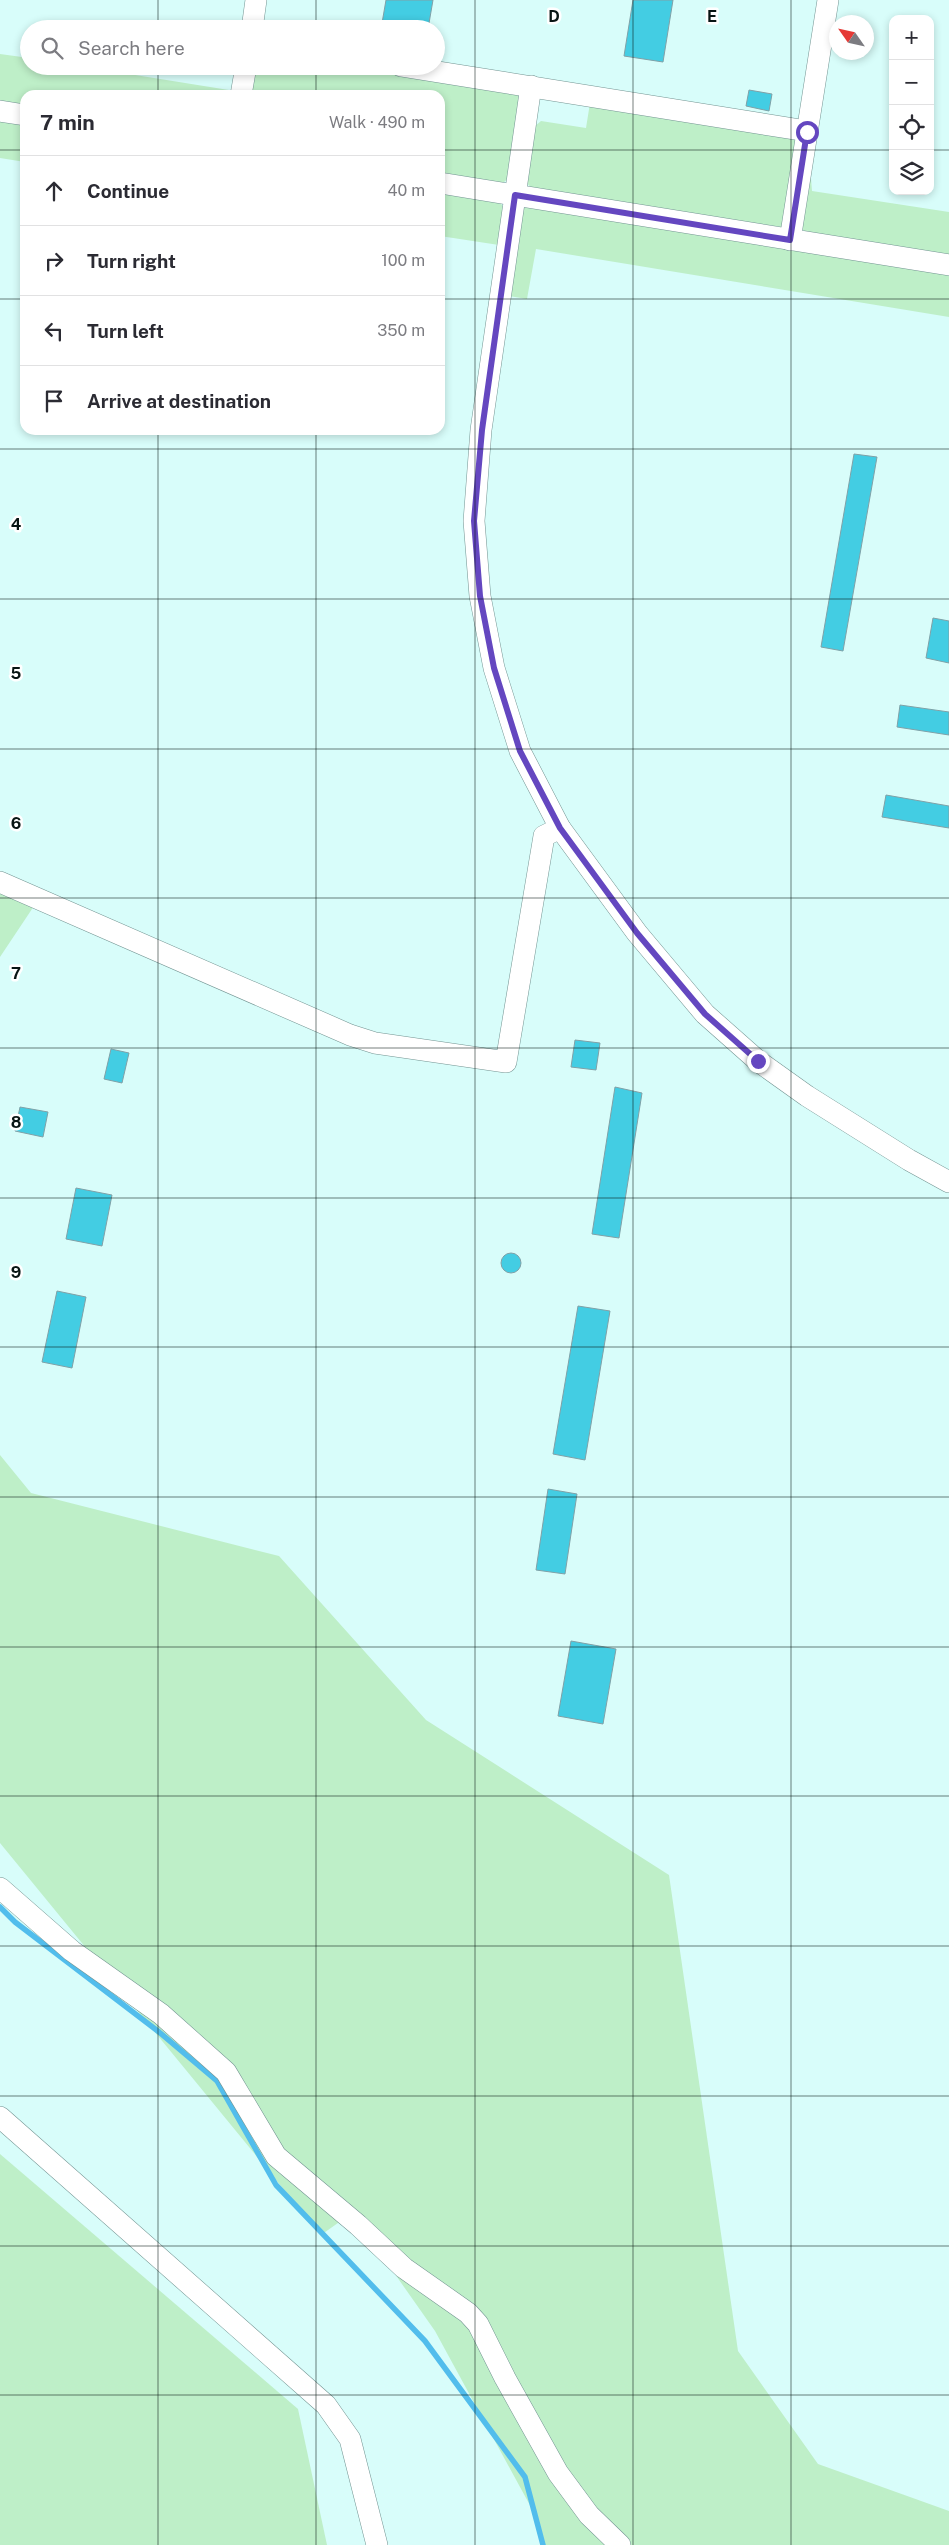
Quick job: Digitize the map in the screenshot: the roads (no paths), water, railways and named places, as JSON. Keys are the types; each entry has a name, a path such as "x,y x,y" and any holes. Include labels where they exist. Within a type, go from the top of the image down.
{"street":[{"path":"253,20 256,0"},
{"path":"790,240 828,0"},
{"path":"445,73 807,132"},
{"path":"242,90 244,75"},
{"path":"531,86 482,430 474,521 480,596 494,668 520,751 560,828 637,933 705,1014 758,1061 807,1096 909,1160 949,1182"},
{"path":"0,111 20,114"},
{"path":"445,184 949,265"},
{"path":"0,882 350,1035 374,1043 506,1062 544,836 560,828"},
{"path":"0,1888 72,1952 161,2014 226,2072 276,2156 358,2225 404,2268 468,2313 482,2331 505,2378 558,2473 589,2515 620,2545"},
{"path":"0,2117 326,2405 350,2439 377,2545"}],"waterway":[{"path":"0,1907 15,1922 159,2032 217,2081 276,2185 425,2341 525,2477 543,2545"}]}
